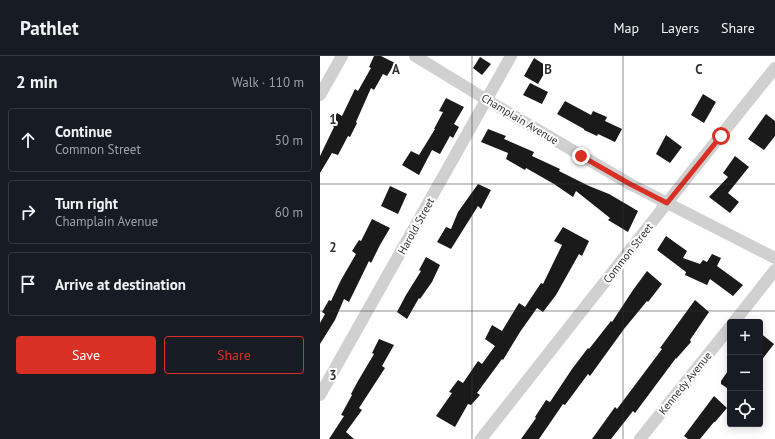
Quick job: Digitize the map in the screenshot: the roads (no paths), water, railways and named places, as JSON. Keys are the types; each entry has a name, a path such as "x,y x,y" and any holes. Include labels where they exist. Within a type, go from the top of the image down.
{"street":[{"path":"320,95 342,56"},
{"name":"Champlain Avenue","path":"415,56 630,184 775,258"},
{"name":"Harold Street","path":"320,395 511,56"},
{"name":"Common Street","path":"481,439 775,68"},
{"path":"736,319 775,270"},
{"name":"Kennedy Avenue","path":"640,439 727,331"}]}
